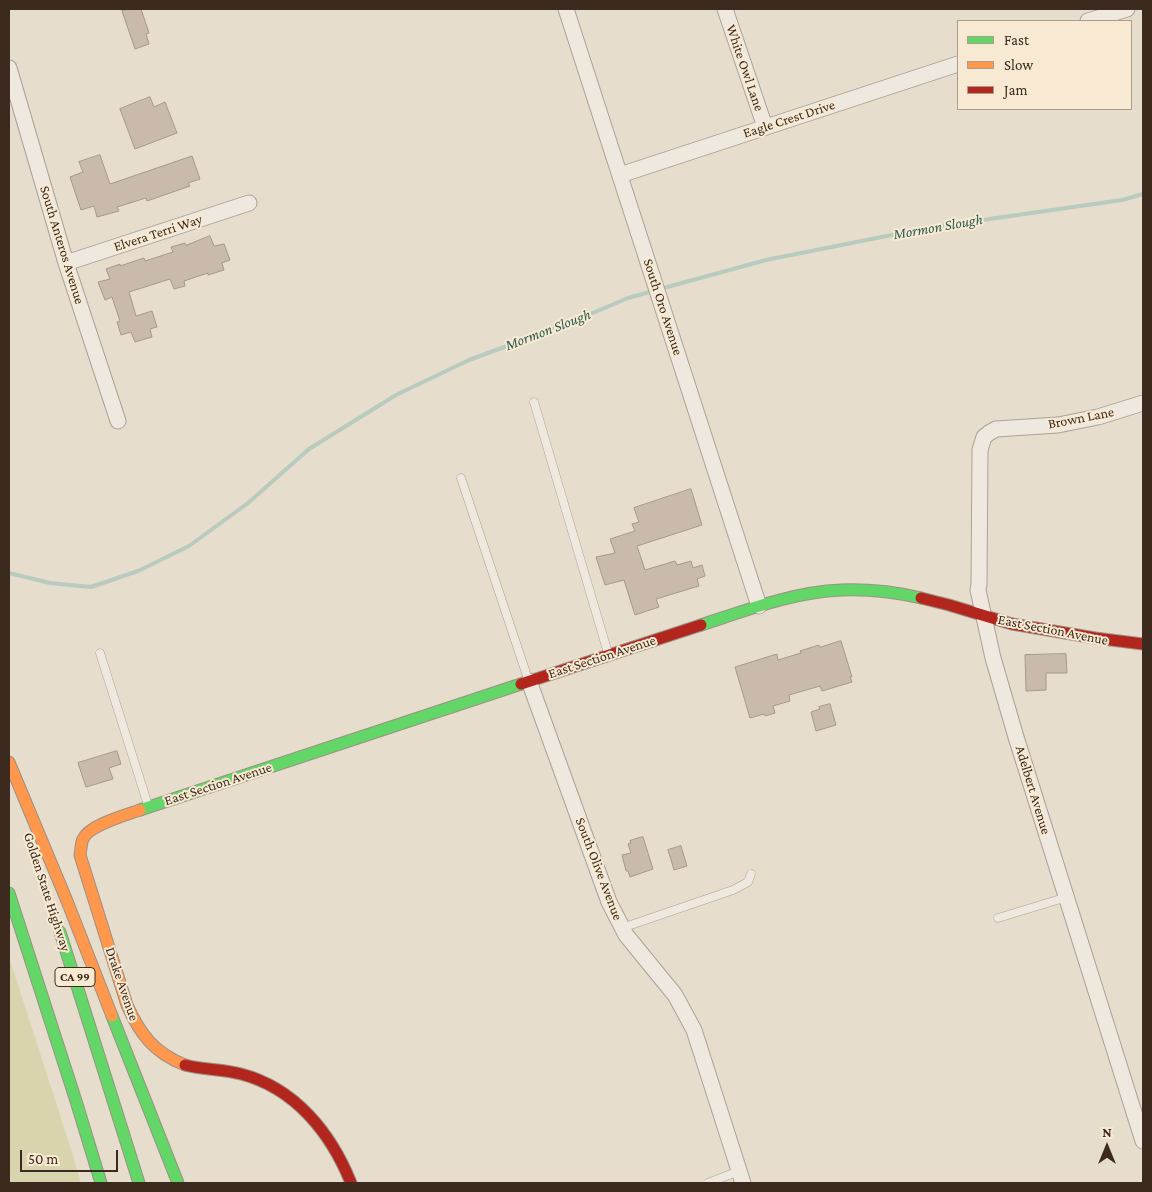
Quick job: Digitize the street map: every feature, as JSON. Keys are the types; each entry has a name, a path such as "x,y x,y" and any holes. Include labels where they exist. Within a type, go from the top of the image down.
{"main road":[{"name":"East Section Avenue","path":"81,843 83,838 92,829 148,807 759,606 796,596 842,590 878,591 908,595 956,606 1012,624 1067,634 1143,644"},
{"path":"9,762 67,901 178,1183"},
{"name":"Golden State Highway","path":"9,772 36,855"},
{"name":"Drake Avenue","path":"81,843 80,855 127,1005 133,1021 142,1035 160,1053 180,1063 195,1067 230,1071 254,1078 286,1095 299,1105 323,1130 334,1145 347,1170 351,1183"},
{"name":"CA 99","path":"9,892 101,1183"},
{"name":"Golden State Highway","path":"57,920 139,1183"}],"street":[{"name":"South Oro Avenue","path":"566,9 759,606"},
{"name":"White Owl Lane","path":"725,9 765,127"},
{"path":"1091,20 1127,9"},
{"name":"Eagle Crest Drive","path":"620,175 957,64"},
{"name":"South Anteros Avenue","path":"9,68 66,263 118,420"},
{"name":"Elvera Terri Way","path":"66,263 249,203"},
{"name":"Brown Lane","path":"989,433 1000,428 1058,425 1098,417 1143,403"},
{"name":"Adelbert Avenue","path":"989,433 984,437 980,450 978,590 983,616 993,658 1066,897 1143,1138"},
{"name":"South Olive Avenue","path":"529,681 609,902 622,928 675,994 694,1030 741,1177"}],"lane":[{"path":"534,402 609,655"},
{"path":"461,478 529,681"},
{"path":"100,653 148,807"},
{"path":"622,928 732,890 748,882 751,874"},
{"path":"998,918 1066,897"},
{"path":"708,1183 741,1177"}],"shaded area":[{"path":"9,957 72,1152 81,1183 9,1183"}],"building":[{"path":"141,9 149,33 146,34 149,44 135,49 122,11"},
{"path":"150,97 154,107 165,102 177,133 135,149 120,109"},
{"path":"100,155 110,184 192,156 200,179 188,183 190,186 147,201 146,198 117,207 119,211 97,217 94,206 81,210 70,177 83,172 79,162"},
{"path":"210,236 214,246 224,244 230,260 222,263 224,270 184,281 185,286 174,289 170,279 129,292 136,316 152,311 157,327 150,329 152,337 135,342 131,332 121,335 117,322 120,321 112,297 105,300 98,282 110,279 106,269 144,258 145,261 173,252 171,247 185,243 186,245"},
{"path":"691,489 702,525 637,546 645,570 675,561 677,565 691,561 693,568 702,565 705,576 697,579 699,586 656,599 659,607 635,615 624,580 605,585 596,557 615,553 610,539 635,531 632,524 639,522 634,508"},
{"path":"841,641 852,682 822,691 820,686 789,695 790,701 773,706 775,713 750,718 735,667 777,654 778,660 819,645 820,647"},
{"path":"1066,654 1067,673 1046,673 1046,690 1026,691 1025,655"},
{"path":"830,704 836,725 816,731 811,712 820,709 819,707"},
{"path":"117,751 121,764 109,768 113,779 86,787 78,763"},
{"path":"643,837 653,869 630,877 628,871 626,871 622,855 631,853 628,844 631,843 630,841"},
{"path":"681,846 687,866 674,870 668,850"}],"waterway":[{"name":"Mormon Slough","path":"660,289 766,260 927,228 1122,200 1143,194"},
{"name":"Mormon Slough","path":"9,573 50,583 91,587 138,571 189,546 248,503 309,449 396,395 469,360 567,324 628,298 653,291"}],"traffic: fast":[{"path":"701,625 770,603 823,591 871,591 921,598"},
{"path":"140,810 521,684"},
{"path":"9,893 101,1183"},
{"path":"60,932 139,1183"},
{"path":"112,1016 178,1183"}],"traffic: slow":[{"path":"9,762 67,901 112,1016"},
{"path":"140,810 108,821 92,829 83,839 80,855 127,1005 137,1025 149,1041 165,1055 185,1065"}],"traffic: jam":[{"path":"921,598 1012,624 1143,644"},
{"path":"521,684 701,625"},
{"path":"185,1065 241,1074 278,1090 294,1101 322,1130 343,1165 351,1183"}]}
